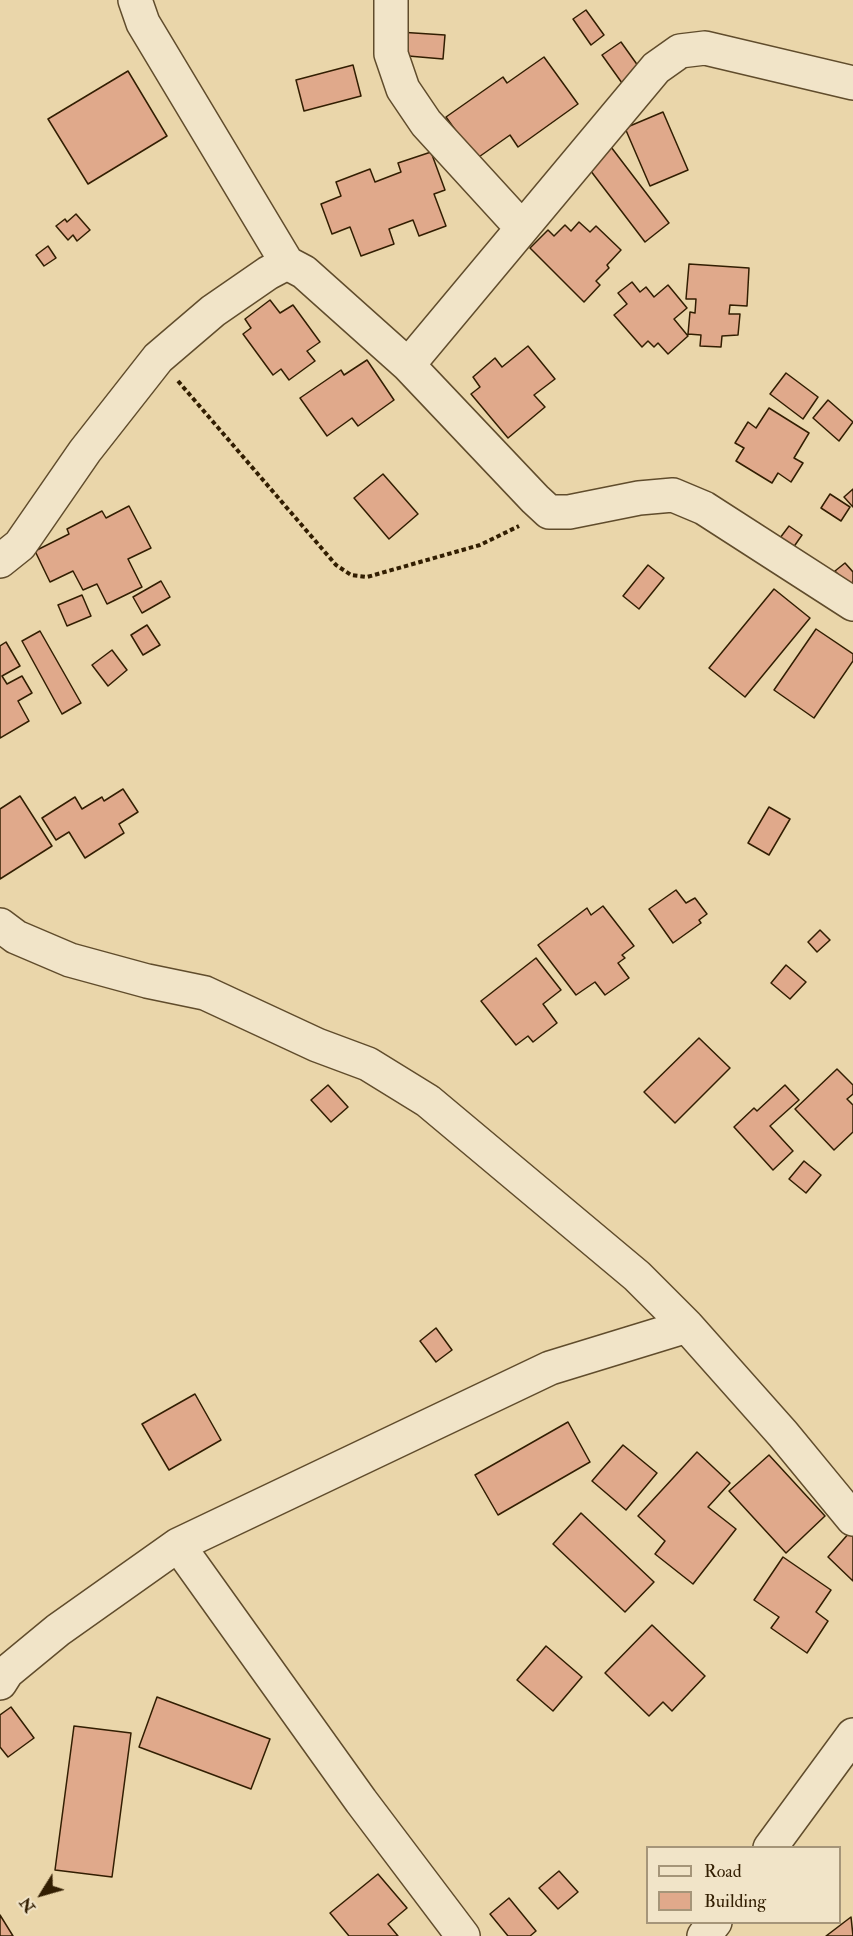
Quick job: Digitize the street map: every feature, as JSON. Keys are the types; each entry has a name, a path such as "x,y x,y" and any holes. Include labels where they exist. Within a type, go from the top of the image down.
{"street":[{"path":"135,0 143,23 286,263 304,272 408,365 549,512 569,513 639,498 673,495 704,508 853,604"},
{"path":"391,0 391,54 403,89 426,123 522,228"},
{"path":"408,365 656,68 680,51 705,48 853,83"},
{"path":"0,561 20,545 86,451 158,358 213,311 286,263"},
{"path":"0,925 16,937 69,960 147,981 205,993 317,1045 368,1064 428,1101 637,1276 687,1326 783,1434 853,1519"},
{"path":"2,1675 58,1630 178,1545 550,1368 687,1326"},
{"path":"178,1545 361,1801 463,1936"},
{"path":"771,1846 853,1735"}],"path":[{"path":"158,358 336,565 351,575 368,577 480,545 549,512"}],"building":[{"path":"586,10 604,35 591,45 573,19"},
{"path":"399,32 445,35 443,59 397,55"},
{"path":"621,42 646,77 627,90 602,55"},
{"path":"544,57 578,104 518,147 510,135 476,159 446,117 503,77 507,83"},
{"path":"353,65 361,96 304,111 296,80"},
{"path":"128,71 167,136 88,184 48,119"},
{"path":"663,112 688,170 650,186 625,128"},
{"path":"611,147 669,223 645,242 587,166"},
{"path":"431,152 445,190 434,194 446,226 419,236 413,220 389,229 394,244 361,256 350,227 332,234 321,204 341,196 336,182 370,169 375,182 401,172 398,163"},
{"path":"76,214 90,230 77,241 73,235 68,240 56,226 65,219 67,222"},
{"path":"579,222 590,232 596,226 621,250 607,265 609,268 596,281 600,285 584,302 530,248 548,230 554,236 565,225 571,231"},
{"path":"48,246 56,258 44,266 36,255"},
{"path":"689,264 749,268 747,306 730,305 729,314 740,314 738,335 722,336 721,347 700,346 701,335 688,334 690,312 695,313 696,299 686,299"},
{"path":"632,282 640,292 646,287 654,297 668,285 687,308 674,319 688,336 668,354 658,343 654,347 648,341 642,347 614,315 627,304 618,293"},
{"path":"270,300 280,313 293,305 320,342 307,351 315,361 289,380 281,369 273,375 243,334 251,328 245,319"},
{"path":"528,346 555,379 534,395 545,407 508,438 471,394 480,387 473,377 495,358 502,367"},
{"path":"367,360 394,400 358,426 352,418 327,436 300,398 341,370 344,375"},
{"path":"786,373 818,397 803,419 770,394"},
{"path":"828,400 853,422 839,441 813,418"},
{"path":"769,408 809,433 794,458 803,463 791,482 778,473 772,483 736,461 744,448 735,443 748,422 756,428"},
{"path":"383,474 418,514 389,539 354,498"},
{"path":"853,489 853,507 844,497"},
{"path":"830,494 850,507 841,521 821,508"},
{"path":"129,506 151,548 128,559 142,587 107,604 97,584 83,590 73,571 50,582 35,551 69,534 67,529 102,511 106,518"},
{"path":"789,526 802,535 793,548 780,538"},
{"path":"845,563 853,572 853,591 835,571"},
{"path":"648,565 664,578 639,609 623,596"},
{"path":"161,581 170,597 142,613 133,597"},
{"path":"774,589 810,618 745,697 709,668"},
{"path":"82,595 91,616 67,626 58,605"},
{"path":"147,625 160,645 143,655 131,635"},
{"path":"816,629 853,654 853,661 814,718 774,690"},
{"path":"40,631 81,703 62,714 22,641"},
{"path":"6,642 20,666 2,676 7,684 22,676 32,693 18,701 29,721 0,738 0,646"},
{"path":"112,650 127,670 108,686 92,665"},
{"path":"123,789 138,812 119,824 124,833 85,858 69,832 56,840 42,818 75,797 82,809 102,797 104,801"},
{"path":"20,796 52,846 0,879 0,809"},
{"path":"769,807 790,819 769,855 748,843"},
{"path":"676,890 686,903 695,898 707,914 699,920 701,923 673,943 649,909"},
{"path":"603,906 634,946 622,955 625,958 618,963 629,978 605,995 595,982 576,995 538,945 587,908 591,915"},
{"path":"820,930 830,940 817,952 808,942"},
{"path":"536,958 561,990 543,1004 557,1023 533,1042 528,1036 516,1045 481,1001"},
{"path":"786,965 806,982 790,999 771,983"},
{"path":"699,1038 730,1068 675,1123 644,1092"},
{"path":"837,1069 853,1085 853,1094 847,1099 853,1105 853,1132 834,1150 795,1109"},
{"path":"328,1085 348,1107 331,1122 311,1100"},
{"path":"785,1085 799,1100 770,1126 793,1151 773,1170 734,1127 754,1108 757,1111"},
{"path":"804,1161 821,1175 806,1193 789,1179"},
{"path":"436,1328 452,1350 436,1362 420,1341"},
{"path":"195,1394 221,1440 169,1470 142,1424"},
{"path":"568,1422 590,1462 498,1515 475,1475"},
{"path":"623,1445 657,1473 626,1510 592,1481"},
{"path":"697,1452 730,1483 708,1507 736,1529 693,1584 655,1554 665,1541 638,1516"},
{"path":"769,1455 825,1516 786,1553 729,1491"},
{"path":"581,1513 654,1582 625,1612 553,1544"},
{"path":"850,1532 853,1535 853,1581 828,1557"},
{"path":"783,1557 831,1590 816,1612 828,1621 807,1653 771,1628 779,1617 754,1600"},
{"path":"652,1625 705,1676 672,1711 663,1702 649,1716 605,1673"},
{"path":"546,1646 582,1677 553,1711 517,1680"},
{"path":"157,1697 270,1739 251,1789 139,1747"},
{"path":"11,1707 34,1738 8,1757 0,1747 0,1715"},
{"path":"74,1726 131,1733 112,1877 55,1870"},
{"path":"559,1871 578,1892 558,1909 539,1888"},
{"path":"378,1874 407,1908 388,1924 398,1936 349,1936 330,1913"},
{"path":"509,1898 536,1931 530,1936 508,1936 490,1914"},
{"path":"0,1915 13,1936 0,1936"},
{"path":"851,1917 853,1936 826,1936"}]}
